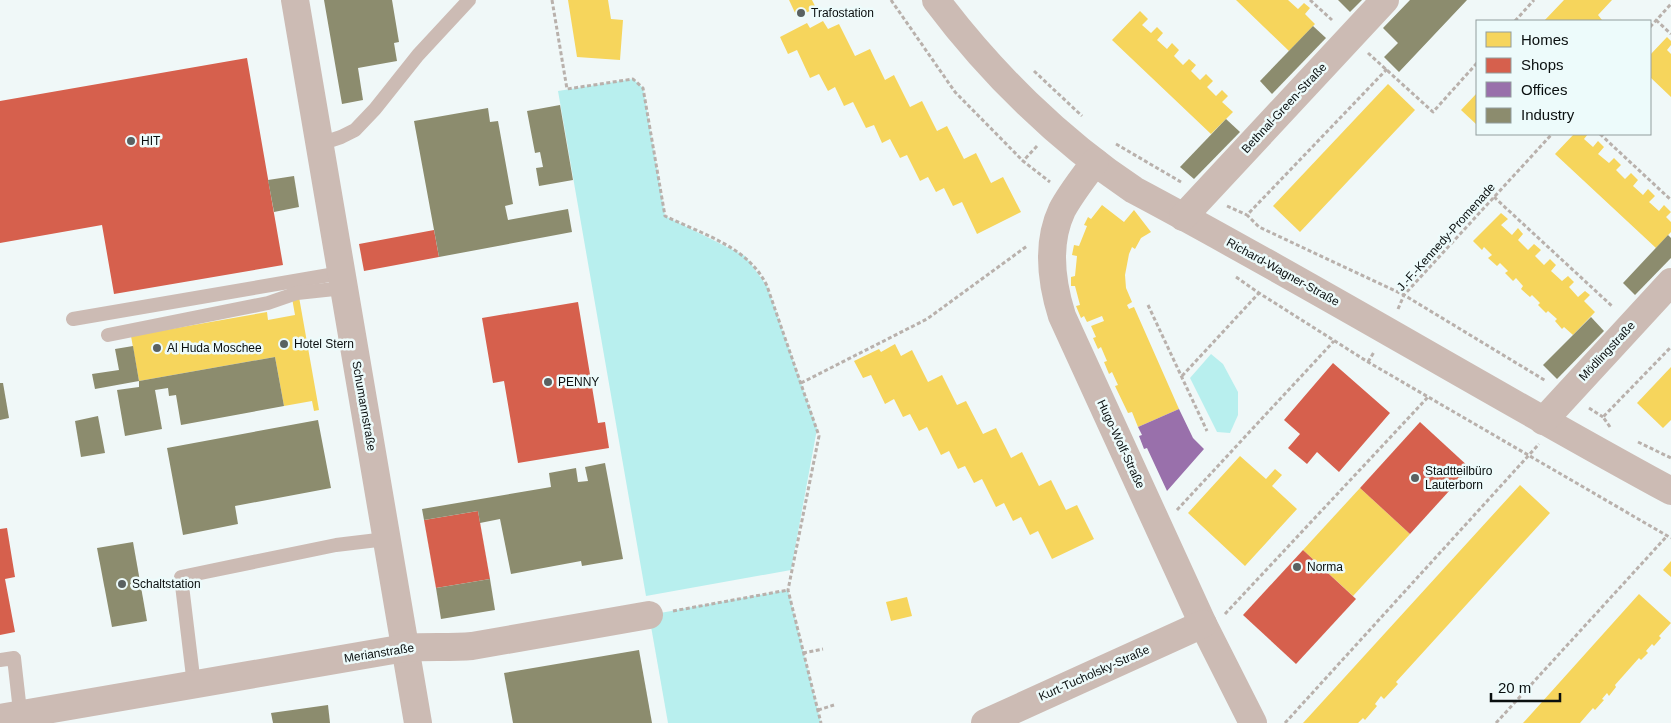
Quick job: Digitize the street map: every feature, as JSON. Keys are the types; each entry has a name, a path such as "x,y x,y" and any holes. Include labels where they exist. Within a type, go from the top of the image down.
{"street":[{"name":"Schumannstraße","path":"295,0 418,723"},
{"name":"Richard-Wagner-Straße","path":"936,0 986,62 1054,127 1104,152 1134,190 1387,331 1548,424 1671,491"},
{"name":"Bethnal-Green-Straße","path":"1183,217 1385,0"},
{"name":"Hugo-Wolf-Straße","path":"1104,152 1062,210 1053,238 1054,290 1062,316 1203,624 1253,723"},
{"name":"Mödlingstraße","path":"1548,424 1568,394 1671,282"},
{"name":"Merianstraße","path":"14,718 405,648 472,646 649,615"},
{"name":"Kurt-Tucholsky-Straße","path":"985,723 1203,624"}],"lane":[{"path":"320,144 341,137 354,130 375,109 418,55 468,0"},
{"path":"73,319 343,280"},
{"path":"108,335 268,303 343,280"},
{"path":"194,685 181,577 336,545 386,539"},
{"path":"0,660 14,658 14,718"}],"path":[{"path":"552,0 568,89 633,79 643,88 665,216 745,256 767,286 819,436 788,590 821,723"},
{"path":"891,0 955,92 1024,161"},
{"path":"1310,0 1433,112 1476,64"},
{"path":"1516,20 1534,0"},
{"path":"1651,27 1671,4"},
{"path":"1656,20 1671,34"},
{"path":"1030,68 1084,118"},
{"path":"1247,215 1387,70"},
{"name":"J.-F.-Kennedy-Promenade","path":"1368,362 1387,331 1404,295 1551,135"},
{"path":"1601,135 1671,200"},
{"path":"1104,152 1247,215 1259,227 1404,295 1568,394 1603,417 1609,427 1618,431"},
{"path":"1044,188 1047,179"},
{"path":"1494,197 1632,324"},
{"path":"801,383 927,319 1030,244"},
{"path":"1182,376 1259,293 1368,362 1528,457 1669,537 1496,723"},
{"path":"1148,305 1207,431"},
{"path":"1160,529 1334,341"},
{"path":"1603,417 1671,347"},
{"path":"1203,624 1226,614 1428,397"},
{"path":"1285,723 1528,457 1548,424"},
{"path":"1636,440 1671,458"},
{"path":"649,615 788,590"},
{"path":"803,653 823,649"},
{"path":"818,710 834,705"}],"shaded area":[{"path":"633,79 643,88 665,216 745,256 767,286 817,429 791,570 646,596 558,91"},
{"path":"1211,354 1223,364 1238,392 1238,415 1230,433 1217,432 1190,378"},
{"path":"788,590 821,723 668,723 649,615"}],"building: Homes":[{"path":"568,0 608,0 611,19 623,20 620,60 577,57"},
{"name":"Trafostation","path":"789,0 812,0 816,8 797,17"},
{"path":"1236,0 1288,0 1298,9 1304,3 1310,8 1305,14 1315,24 1289,51"},
{"path":"1564,0 1612,0 1598,15 1602,20 1545,20"},
{"path":"1140,11 1148,19 1142,25 1151,33 1157,27 1163,33 1157,40 1167,49 1172,43 1179,50 1174,56 1183,65 1189,59 1196,65 1191,71 1200,80 1206,74 1213,81 1207,87 1216,96 1222,90 1228,96 1222,102 1233,112 1211,134 1112,40"},
{"path":"823,21 828,29 839,24 855,56 870,49 885,80 894,75 910,107 922,101 937,131 947,126 964,159 976,153 991,183 1003,177 1021,212 977,234 962,202 953,206 944,188 936,192 928,177 920,181 907,155 900,158 890,139 882,143 874,125 866,128 853,102 844,106 835,87 828,91 819,74 810,78 797,50 788,54 780,37 807,23 810,28"},
{"path":"1667,37 1671,41 1671,45 1667,50 1671,54 1671,97 1651,78 1651,54"},
{"path":"1388,84 1415,110 1300,232 1273,206"},
{"path":"1476,94 1476,124 1461,110"},
{"path":"1573,135 1587,135 1584,139 1593,147 1598,141 1604,147 1598,154 1609,163 1614,158 1621,165 1616,170 1625,179 1631,173 1638,180 1633,186 1643,195 1648,189 1655,196 1649,202 1659,211 1664,205 1671,212 1666,217 1671,222 1671,232 1656,248 1555,154"},
{"path":"1102,205 1124,222 1134,210 1151,232 1141,238 1135,249 1132,247 1129,254 1125,275 1126,288 1132,302 1127,305 1129,309 1134,307 1179,409 1138,427 1132,412 1128,413 1115,386 1118,385 1112,372 1109,374 1104,362 1107,361 1101,347 1098,349 1093,338 1096,337 1091,326 1104,321 1102,316 1087,322 1084,316 1081,318 1076,306 1080,305 1075,286 1071,286 1071,277 1075,276 1077,256 1072,255 1074,245 1079,246 1087,226 1084,225 1088,217 1091,219"},
{"path":"1501,213 1508,219 1501,225 1512,235 1518,228 1523,234 1518,240 1528,250 1534,244 1541,250 1535,256 1544,265 1550,259 1556,265 1551,271 1562,281 1568,276 1574,282 1569,287 1578,297 1585,291 1590,295 1584,301 1595,312 1573,335 1564,327 1562,329 1555,321 1557,319 1548,311 1546,313 1532,295 1530,297 1521,289 1523,286 1516,278 1513,281 1505,273 1508,271 1500,263 1497,266 1488,258 1492,255 1484,247 1482,250 1473,241"},
{"path":"299,297 319,410 314,411 312,401 284,406 275,357 139,381 131,336 267,312 268,320 295,315 292,298"},
{"path":"895,344 901,356 912,350 928,382 942,375 957,405 966,401 983,434 996,428 1011,458 1022,452 1039,486 1051,480 1066,510 1077,505 1094,539 1052,559 1038,531 1030,535 1021,517 1013,521 1004,503 996,507 982,479 974,483 965,466 958,469 949,451 941,455 927,427 919,431 910,414 903,417 894,399 885,404 871,375 863,378 854,361 879,349 881,352"},
{"path":"1671,367 1671,420 1663,428 1637,403"},
{"path":"1240,456 1266,479 1275,469 1282,475 1272,486 1297,509 1245,566 1188,513"},
{"path":"1520,485 1550,513 1396,682 1398,684 1384,699 1381,696 1375,704 1377,706 1365,720 1363,718 1358,723 1303,723"},
{"path":"1360,488 1410,534 1353,596 1303,550"},
{"path":"1671,561 1671,577 1663,570"},
{"path":"1639,594 1671,623 1659,636 1661,638 1654,646 1652,644 1646,651 1648,653 1641,660 1639,658 1615,685 1616,687 1609,696 1607,693 1602,699 1604,700 1595,710 1593,708 1580,723 1523,723"},
{"path":"907,597 912,616 891,621 886,602"}],"building: Shops":[{"name":"HIT","path":"247,58 283,265 114,294 102,225 0,243 0,101"},
{"path":"434,230 439,257 364,271 359,244"},
{"name":"PENNY","path":"578,302 598,423 605,422 609,448 518,463 504,381 493,383 482,318"},
{"path":"1333,363 1390,413 1339,472 1317,452 1307,464 1288,448 1300,434 1284,420"},
{"name":"Stadtteilbüro Lauterborn","path":"1420,422 1470,468 1410,534 1360,488"},
{"path":"478,511 490,579 436,588 424,520"},
{"path":"7,528 15,577 5,579 15,632 0,635 0,529"},
{"path":"1303,550 1356,599 1296,664 1243,615"}],"building: Offices":[{"path":"1179,409 1193,438 1204,449 1167,491 1147,448 1144,449 1139,436 1142,435 1138,427"}],"building: Industry":[{"path":"324,0 392,0 399,42 394,43 397,61 358,68 363,100 342,104"},
{"path":"1338,0 1362,0 1350,12"},
{"path":"1410,0 1467,0 1399,72 1384,57 1398,43 1383,28"},
{"path":"1313,26 1326,38 1272,94 1260,81"},
{"path":"560,105 573,180 539,186 536,168 543,167 540,152 535,153 527,111"},
{"path":"488,108 490,122 498,121 513,204 505,206 508,220 568,209 572,232 439,257 414,121"},
{"path":"1226,119 1240,132 1194,179 1180,167"},
{"path":"294,176 299,207 274,212 268,180"},
{"path":"1668,235 1671,238 1671,258 1635,295 1623,283"},
{"path":"1591,317 1604,331 1557,379 1543,365"},
{"path":"133,346 139,381 95,389 92,374 119,370 115,349"},
{"path":"275,357 284,406 181,425 176,395 169,396 168,388 155,390 162,429 125,436 117,390 139,387 139,381"},
{"path":"0,383 3,383 9,418 0,420"},
{"path":"98,416 105,453 81,457 75,421"},
{"path":"318,420 331,488 235,506 238,524 183,535 167,448"},
{"path":"605,463 623,559 582,566 581,561 511,574 500,519 480,523 478,511 424,520 422,509 551,487 549,473 576,468 578,482 588,481 585,467"},
{"name":"Schaltstation","path":"133,542 147,621 112,627 97,548"},
{"path":"490,579 495,610 441,619 436,588"},
{"path":"639,650 652,723 513,723 504,673"},
{"path":"328,705 330,723 273,723 271,713"}],"place":[{"name":"Trafostation","path":"801,13"},
{"name":"HIT","path":"131,141"},
{"name":"Hotel Stern","path":"284,344"},
{"name":"Al Huda Moschee","path":"157,348"},
{"name":"PENNY","path":"548,382"},
{"name":"Stadtteilbüro Lauterborn","path":"1415,478"},
{"name":"Norma","path":"1297,567"},
{"name":"Schaltstation","path":"122,584"}]}
